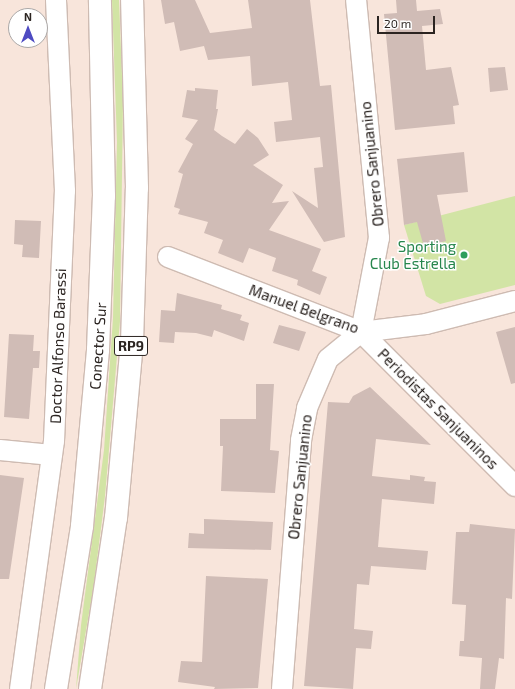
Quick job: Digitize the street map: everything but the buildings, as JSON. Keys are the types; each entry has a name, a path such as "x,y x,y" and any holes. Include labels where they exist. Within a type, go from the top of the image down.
{"main road":[{"name":"Conector Sur","path":"56,689 82,526 98,350 104,196 100,0"},
{"name":"RP9","path":"90,689 117,511 132,342 136,188 132,0"}],"street":[{"name":"Doctor Alfonso Barassi","path":"20,689 52,455 65,191 56,0"},
{"name":"Obrero Sanjuanino","path":"282,689 301,440 307,408 328,359 361,332 379,238 356,0"},
{"name":"Manuel Belgrano","path":"168,257 361,332 426,324 515,301"},
{"name":"Periodistas Sanjuaninos","path":"361,332 515,486"},
{"path":"0,450 52,455"}],"green space":[{"path":"112,0 119,0 123,101 120,321 105,496 94,584 76,689 81,625 104,450 113,318 117,142"},
{"name":"Sporting Club Estrella","path":"515,196 515,285 440,304 426,296 404,225"}],"place":[{"name":"Sporting Club Estrella","path":"464,255"}]}
